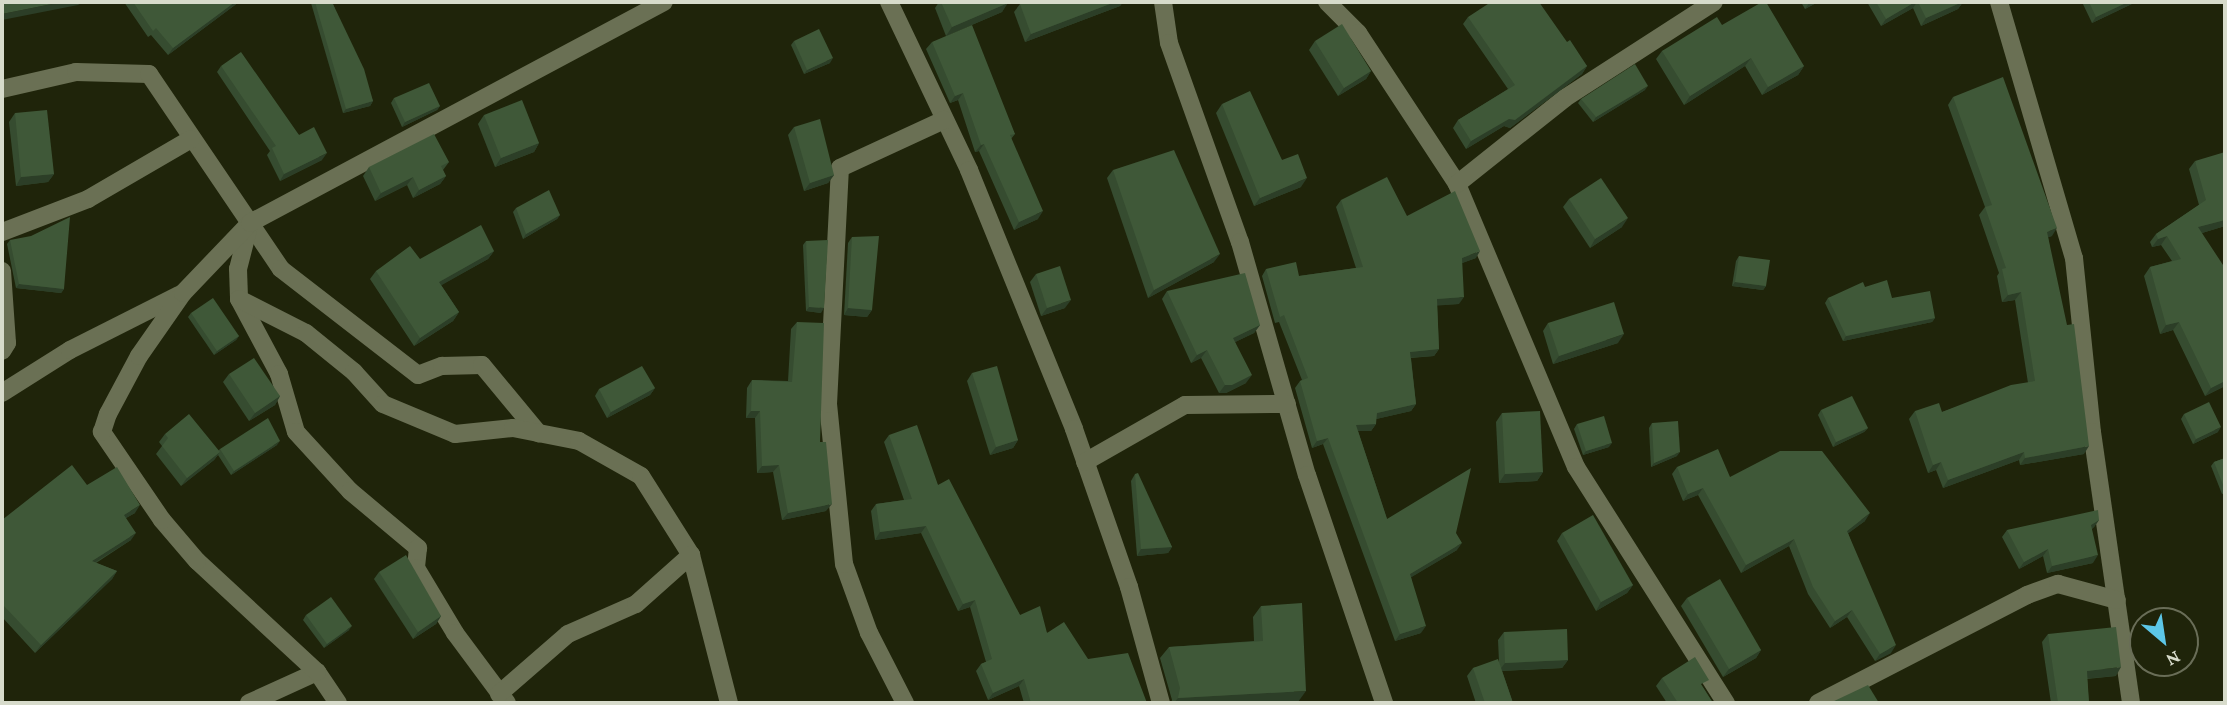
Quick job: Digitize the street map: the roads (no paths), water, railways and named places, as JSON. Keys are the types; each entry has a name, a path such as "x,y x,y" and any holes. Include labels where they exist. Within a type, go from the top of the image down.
{"street":[{"path":"338,703 317,672 197,561 162,520 102,432 139,356 183,293 250,223 664,2"},
{"path":"888,2 969,170 1085,462 1129,587 1161,703"},
{"path":"1163,2 1169,43 1240,242 1287,404 1384,703"},
{"path":"1327,2 1357,33 1457,184 1576,467 1727,703"},
{"path":"1457,184 1565,98 1714,2"},
{"path":"1999,2 2074,258 2092,432 2130,703"},
{"path":"2,89 76,72 149,74 281,269 418,375 442,366 482,365 539,434"},
{"path":"905,703 869,633 844,564 828,404 840,169 944,120"},
{"path":"2,232 88,199 191,139"},
{"path":"250,223 238,269 239,299 279,374 296,432 350,491 418,548 416,568 455,633 503,699 568,634 636,604 691,555"},
{"path":"2,271 7,343 2,351"},
{"path":"2,393 70,350 183,293"},
{"path":"239,299 306,333 354,372 383,404 455,434 513,428 579,441 641,476 691,555 729,703"},
{"path":"1085,462 1185,405 1287,404"},
{"path":"1818,703 2027,594 2058,584 2117,600"},
{"path":"249,703 317,672"}]}
